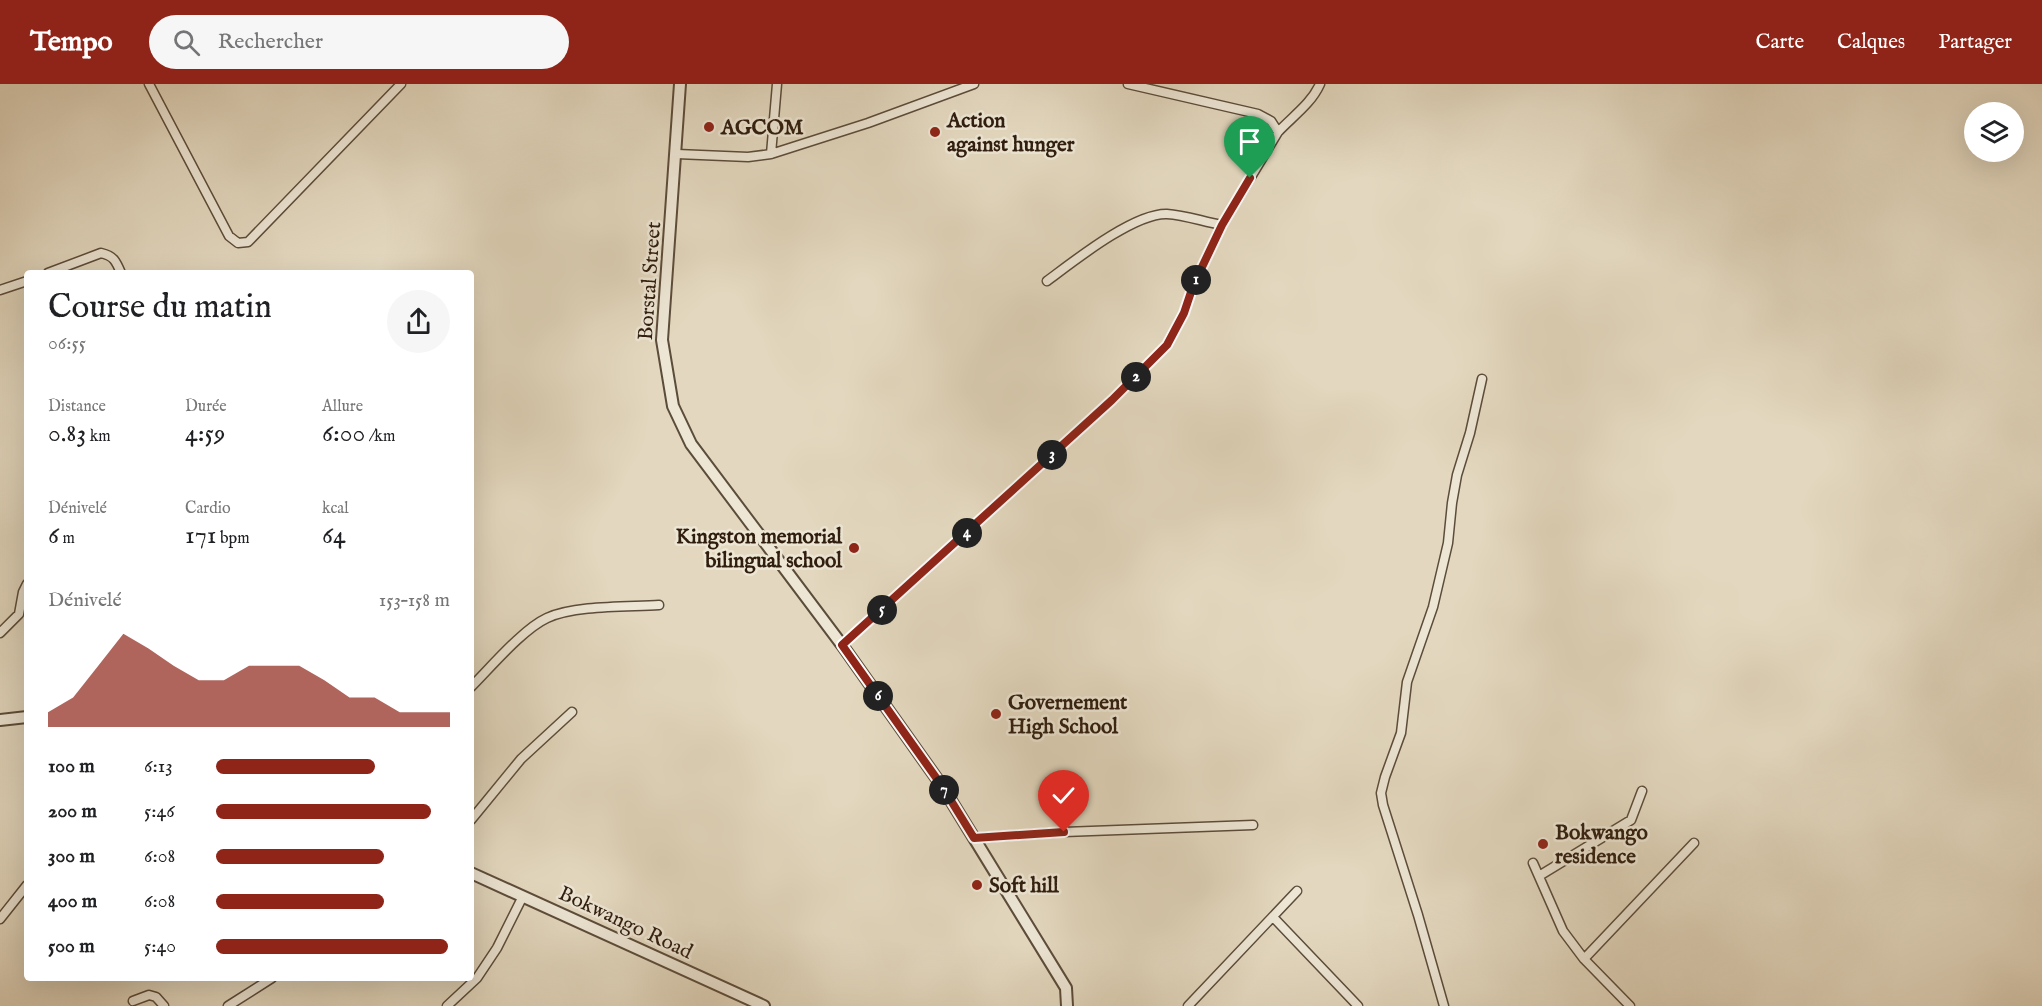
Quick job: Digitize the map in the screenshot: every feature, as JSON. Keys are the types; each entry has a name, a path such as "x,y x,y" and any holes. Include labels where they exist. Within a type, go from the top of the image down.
{"street":[{"path":"149,84 229,236 237,243 248,242 401,84"},
{"name":"Borstal Street","path":"680,84 677,154 662,340 673,406 691,444 842,645 942,786 1066,988 1067,1006"},
{"path":"771,154 777,84"},
{"path":"677,154 748,157 771,154 868,123 974,84"},
{"path":"1128,84 1258,114 1271,121 1278,132"},
{"path":"842,645 1112,400 1167,345 1184,313 1193,286 1222,225 1278,132 1307,105 1320,84"},
{"path":"1047,281 1091,250 1147,217 1167,214 1222,225"},
{"path":"56,270 101,253 115,259 120,270"},
{"path":"0,290 24,281"},
{"path":"1444,1006 1381,793 1384,777 1401,733 1407,682 1433,607 1448,543 1457,475 1470,433 1482,379"},
{"path":"0,633 19,614 24,590"},
{"path":"474,684 532,627 548,617 577,610 659,605"},
{"path":"474,816 522,759 573,712"},
{"path":"0,720 24,717"},
{"path":"1539,876 1631,820 1642,791"},
{"path":"974,838 1064,832 1253,825"},
{"path":"1584,959 1694,843"},
{"path":"1533,863 1563,931 1584,959 1630,1006"},
{"name":"Bokwango Road","path":"474,874 764,1006"},
{"path":"0,919 24,889"},
{"path":"1188,1006 1297,891"},
{"path":"474,981 497,948 523,896"},
{"path":"1273,918 1358,1006"},
{"path":"228,1006 267,981"},
{"path":"447,1006 474,981"},
{"path":"133,1001 149,995 156,997 164,1006"}],"place":[{"name":"AGCOM","path":"709,127"},
{"name":"Action against hunger","path":"935,132"},
{"name":"Kingston memorial bilingual school","path":"854,548"},
{"name":"Governement High School","path":"996,714"},
{"name":"Bokwango residence","path":"1543,844"},
{"name":"Soft hill","path":"977,885"}],"route":[{"path":"1064,832 974,838 942,786 842,645 1112,400 1167,345 1184,313 1193,286 1222,225 1250,178"}]}
